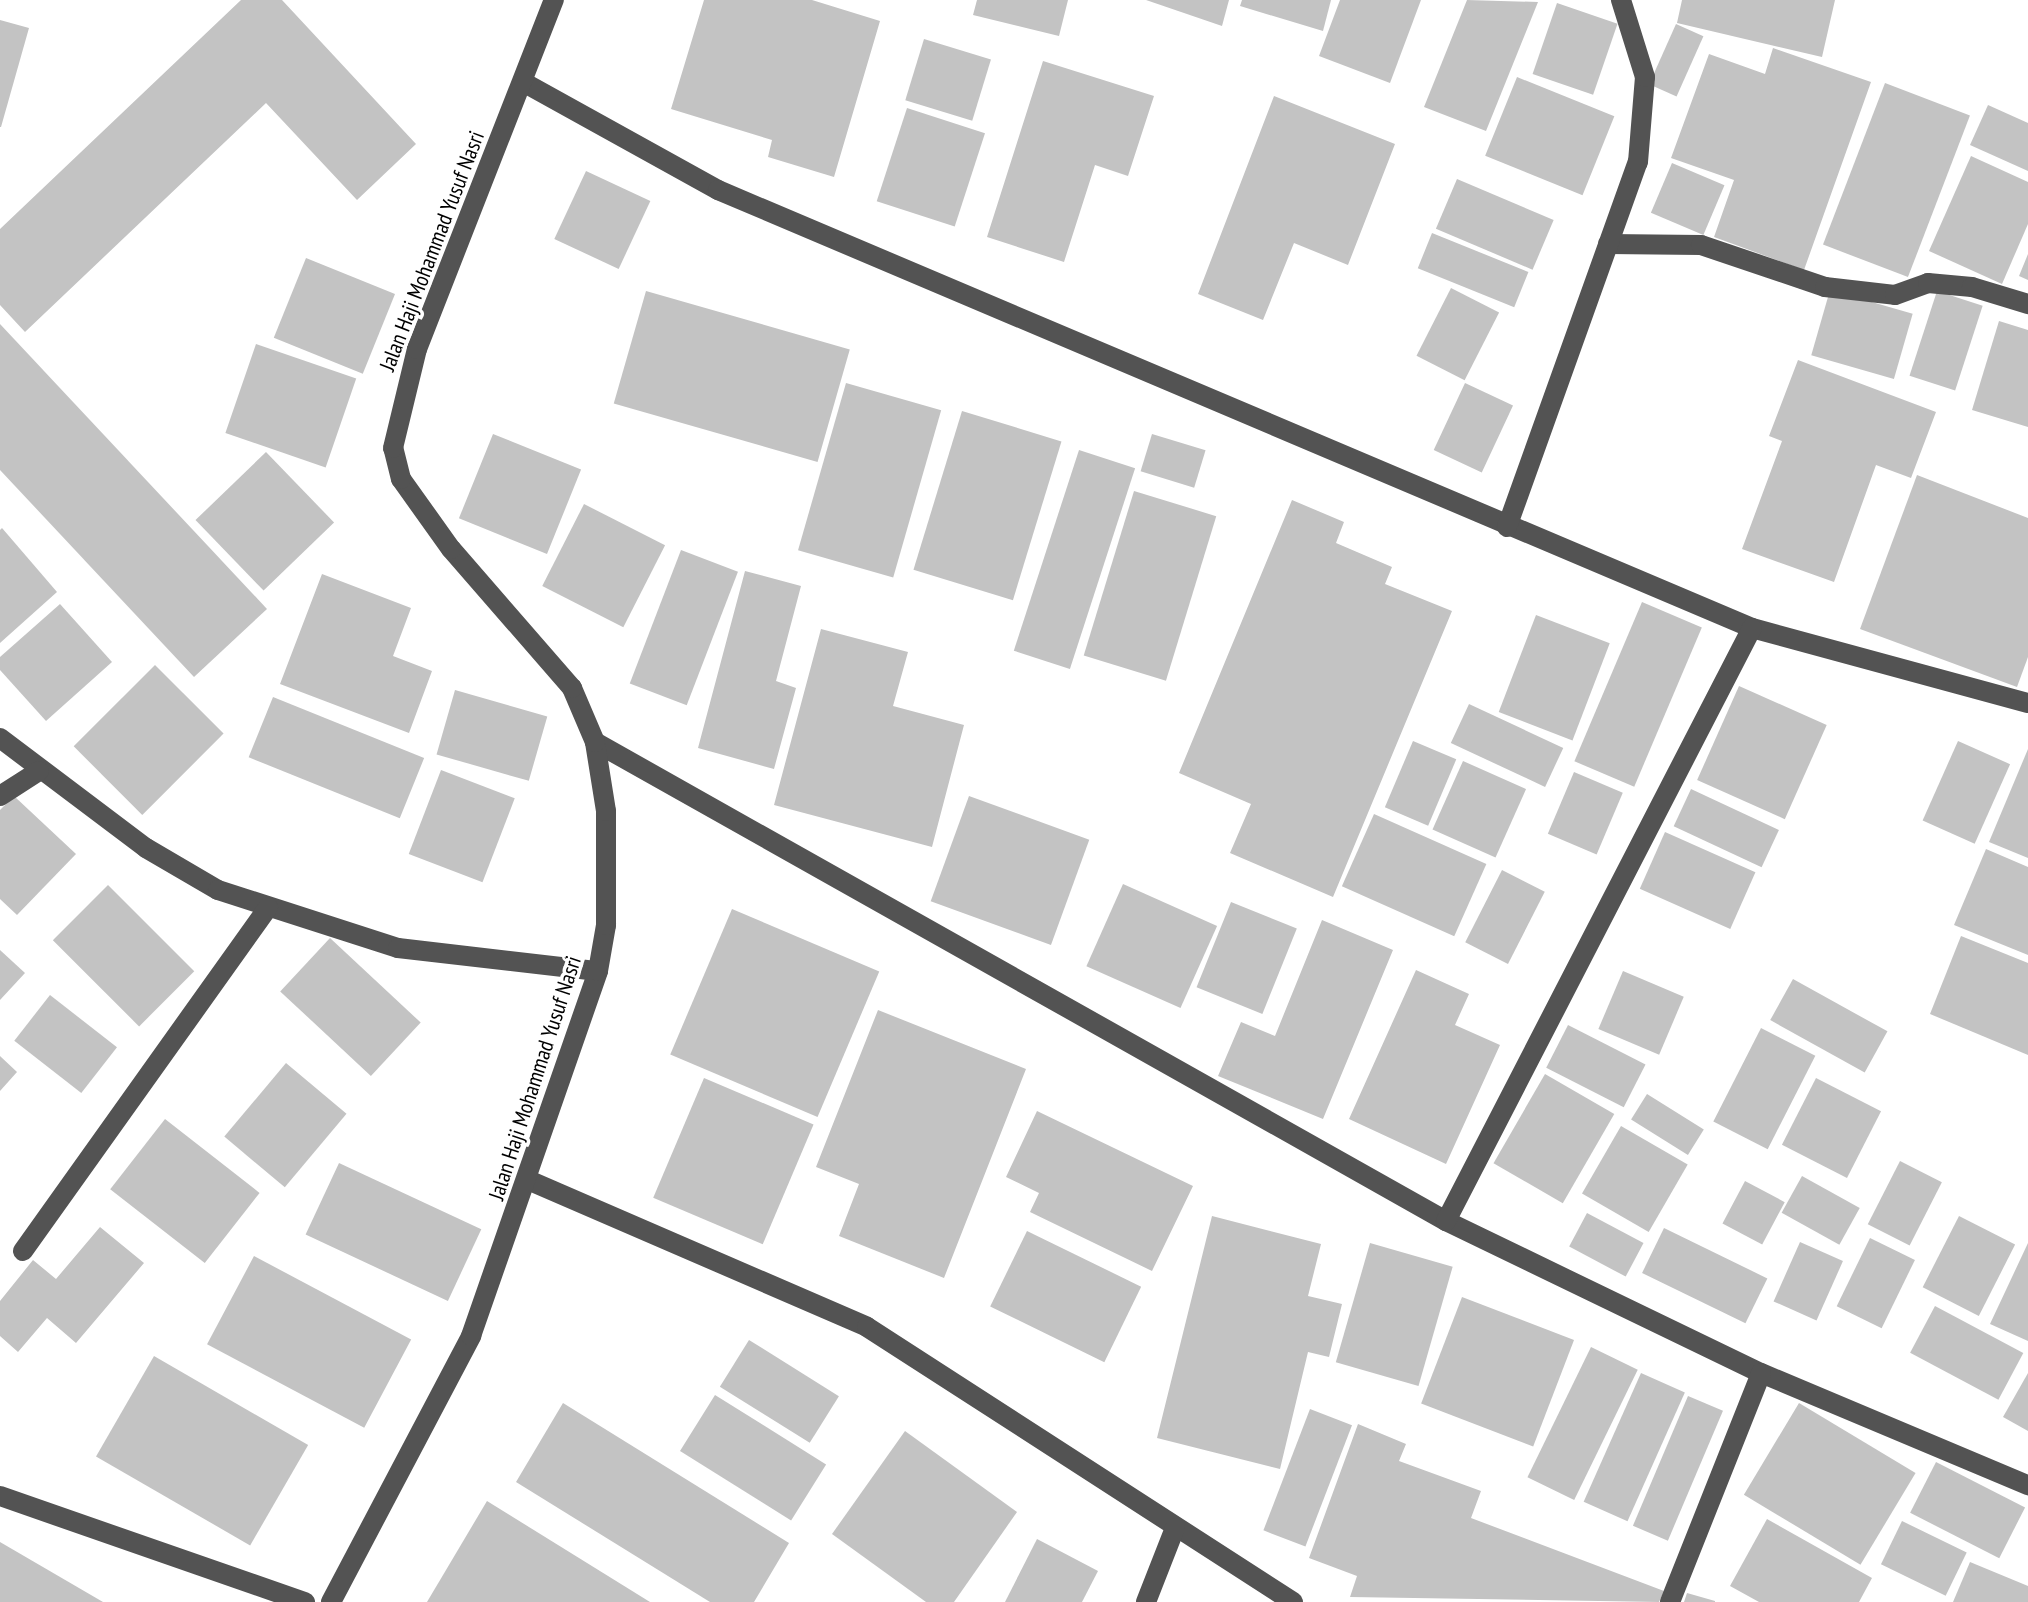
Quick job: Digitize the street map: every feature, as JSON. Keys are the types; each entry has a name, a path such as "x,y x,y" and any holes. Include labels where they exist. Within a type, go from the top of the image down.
{"street":[{"name":"Jalan Haji Mohammad Yusuf Nasri","path":"331,1602 471,1336 528,1180 598,971 608,885 595,742 560,668 451,549 401,479 393,448 417,349 554,0"},
{"path":"1507,527 1638,162 1645,77 1621,0"},
{"path":"523,82 718,190 1507,527 1752,628 2028,703"},
{"path":"1608,244 1701,245 1825,287 1895,295 1928,283 1957,285 2028,304"},
{"path":"1446,1221 1752,628"},
{"path":"0,738 39,771 146,848 268,908 398,948 598,971"},
{"path":"595,742 1446,1221 1761,1373 2028,1485"},
{"path":"0,796 39,771"},
{"path":"23,1251 268,908"},
{"path":"528,1180 867,1327 1293,1602"},
{"path":"1670,1602 1761,1373"},
{"path":"0,1496 305,1602"},
{"path":"1146,1602 1175,1528"}],"building":[{"path":"241,0 282,0 416,144 357,200 266,103 25,332 0,305 0,229"},
{"path":"704,0 812,0 880,21 834,177 768,157 772,140 671,109"},
{"path":"977,0 1068,0 1059,36 973,15"},
{"path":"1146,0 1229,0 1222,26"},
{"path":"1242,0 1331,0 1323,31 1240,6"},
{"path":"1340,0 1421,0 1390,83 1319,56"},
{"path":"1467,0 1538,2 1486,131 1424,107"},
{"path":"1682,0 1835,0 1822,57 1677,23"},
{"path":"1557,3 1618,24 1593,95 1533,74"},
{"path":"0,20 29,28 1,127 0,127"},
{"path":"1676,24 1703,36 1677,96 1649,84"},
{"path":"924,39 991,59 972,121 905,100"},
{"path":"1773,48 1871,82 1804,270 1714,237 1734,180 1671,158 1709,54 1765,74"},
{"path":"1043,61 1154,96 1128,176 1095,165 1064,262 987,237"},
{"path":"1517,77 1614,116 1583,195 1485,156"},
{"path":"1885,83 1970,116 1908,277 1823,245"},
{"path":"1274,96 1395,144 1348,265 1294,243 1263,320 1198,294"},
{"path":"1988,105 2028,123 2028,171 1970,145"},
{"path":"907,108 985,133 955,227 877,201"},
{"path":"1971,156 2028,182 2028,224 2002,284 1929,251"},
{"path":"1672,163 1724,185 1703,235 1651,213"},
{"path":"586,171 650,201 619,269 554,239"},
{"path":"1457,179 1554,220 1533,270 1436,229"},
{"path":"1432,233 1528,272 1514,307 1418,268"},
{"path":"2028,254 2028,280 2019,276"},
{"path":"306,258 395,294 363,374 274,338"},
{"path":"1451,288 1499,313 1465,380 1416,356"},
{"path":"1830,290 1913,314 1894,379 1811,355"},
{"path":"646,291 850,349 818,462 614,403"},
{"path":"1937,291 1983,306 1955,390 1909,376"},
{"path":"1999,321 2028,330 2028,427 1972,410"},
{"path":"0,324 267,609 194,677 0,470"},
{"path":"256,344 356,379 326,467 225,433"},
{"path":"1798,360 1936,412 1911,478 1876,465 1834,582 1742,549 1782,441 1769,436"},
{"path":"846,383 941,410 893,578 798,550"},
{"path":"1465,383 1513,405 1482,472 1434,450"},
{"path":"962,411 1061,441 1013,600 913,570"},
{"path":"493,434 581,470 547,554 459,518"},
{"path":"1152,434 1206,450 1194,488 1141,471"},
{"path":"1079,450 1135,468 1070,669 1014,651"},
{"path":"266,452 334,522 264,591 196,520"},
{"path":"1917,475 2028,518 2028,657 2017,687 1860,629"},
{"path":"1134,491 1216,516 1166,681 1084,655"},
{"path":"1292,500 1344,522 1336,543 1392,567 1385,584 1452,611 1333,897 1230,853 1251,804 1179,773"},
{"path":"584,504 665,545 623,627 542,586"},
{"path":"2,528 57,592 0,643 0,530"},
{"path":"681,550 738,572 687,705 630,684"},
{"path":"745,571 801,586 776,681 796,688 774,769 698,748"},
{"path":"322,574 411,608 393,656 432,671 409,733 280,684"},
{"path":"1642,602 1702,627 1634,787 1574,761"},
{"path":"60,604 112,662 46,721 0,670 0,657"},
{"path":"1536,615 1610,643 1572,740 1499,712"},
{"path":"821,629 908,652 893,706 964,725 932,847 774,805"},
{"path":"155,665 224,734 142,815 74,746"},
{"path":"1739,686 1827,725 1785,819 1697,780"},
{"path":"455,690 547,716 529,781 437,754"},
{"path":"273,697 424,758 400,818 249,757"},
{"path":"1469,704 1563,748 1545,787 1451,743"},
{"path":"1413,741 1456,759 1428,826 1385,807"},
{"path":"1958,741 2010,764 1975,844 1923,820"},
{"path":"2028,749 2028,858 1989,842"},
{"path":"1463,761 1526,789 1496,858 1432,830"},
{"path":"441,770 515,798 482,882 409,854"},
{"path":"1574,772 1623,793 1597,854 1548,834"},
{"path":"1691,789 1779,830 1762,867 1674,826"},
{"path":"14,796 76,854 17,915 0,899 0,810"},
{"path":"969,796 1089,840 1051,945 931,901"},
{"path":"1374,814 1486,864 1454,936 1342,886"},
{"path":"1665,832 1755,872 1730,929 1640,889"},
{"path":"1986,849 2028,867 2028,955 1954,925"},
{"path":"1502,870 1545,892 1508,964 1465,942"},
{"path":"1123,884 1217,926 1180,1008 1086,966"},
{"path":"108,885 194,971 139,1026 53,940"},
{"path":"1231,902 1297,929 1262,1014 1197,987"},
{"path":"732,909 879,972 818,1117 670,1054"},
{"path":"1322,920 1393,950 1323,1119 1218,1076 1241,1022 1275,1036"},
{"path":"1961,936 2028,963 2028,1055 1930,1014"},
{"path":"330,938 421,1023 371,1076 280,991"},
{"path":"0,950 25,973 0,1000"},
{"path":"1416,970 1469,994 1455,1025 1500,1045 1446,1164 1349,1119"},
{"path":"1623,971 1684,997 1659,1055 1598,1029"},
{"path":"1793,979 1887,1031 1865,1072 1770,1020"},
{"path":"50,995 117,1047 81,1093 14,1041"},
{"path":"878,1010 1026,1069 944,1278 839,1236 859,1184 816,1167"},
{"path":"1568,1025 1646,1064 1624,1107 1546,1068"},
{"path":"1761,1028 1815,1056 1768,1149 1713,1122"},
{"path":"0,1056 17,1072 0,1091"},
{"path":"286,1063 347,1114 285,1187 224,1137"},
{"path":"1545,1074 1614,1114 1563,1203 1494,1163"},
{"path":"704,1078 814,1124 763,1244 653,1198"},
{"path":"1816,1078 1881,1111 1847,1178 1782,1145"},
{"path":"1647,1094 1704,1130 1688,1155 1631,1119"},
{"path":"1037,1111 1193,1186 1152,1271 1030,1212 1039,1193 1006,1177"},
{"path":"165,1119 260,1193 205,1263 110,1189"},
{"path":"1621,1126 1688,1164 1649,1232 1582,1194"},
{"path":"1900,1161 1942,1182 1910,1246 1868,1224"},
{"path":"339,1163 481,1229 448,1301 306,1235"},
{"path":"1802,1176 1860,1208 1839,1245 1782,1213"},
{"path":"1745,1181 1785,1202 1762,1245 1722,1223"},
{"path":"1587,1213 1644,1243 1626,1277 1569,1247"},
{"path":"1212,1216 1321,1244 1308,1296 1342,1304 1329,1357 1308,1352 1280,1469 1157,1438"},
{"path":"1959,1216 2015,1245 1979,1316 1923,1287"},
{"path":"100,1227 144,1263 76,1343 47,1318 18,1352 0,1336 0,1301 33,1260 56,1279"},
{"path":"1664,1228 1767,1278 1745,1323 1642,1273"},
{"path":"1027,1231 1141,1287 1104,1362 990,1306"},
{"path":"1870,1238 1915,1260 1882,1328 1837,1306"},
{"path":"1800,1242 1843,1261 1816,1320 1774,1301"},
{"path":"1370,1243 1453,1267 1418,1386 1336,1362"},
{"path":"2028,1243 2028,1341 1990,1324"},
{"path":"254,1256 411,1340 364,1428 207,1344"},
{"path":"1462,1297 1574,1340 1533,1446 1421,1403"},
{"path":"1935,1306 2023,1353 1998,1400 1910,1353"},
{"path":"749,1340 839,1396 810,1443 720,1387"},
{"path":"1591,1347 1638,1370 1574,1500 1527,1477"},
{"path":"154,1356 308,1445 250,1545 96,1456"},
{"path":"1641,1373 1685,1393 1628,1521 1584,1502"},
{"path":"2028,1373 2028,1431 2003,1417"},
{"path":"715,1395 826,1464 791,1520 680,1451"},
{"path":"1688,1396 1723,1411 1668,1541 1633,1526"},
{"path":"563,1403 789,1543 754,1602 710,1602 516,1482"},
{"path":"1799,1403 1916,1473 1860,1565 1744,1495"},
{"path":"1310,1409 1352,1425 1305,1546 1263,1530"},
{"path":"1358,1424 1406,1444 1399,1461 1481,1491 1471,1518 1664,1591 1659,1602 1350,1597 1357,1576 1309,1558"},
{"path":"905,1431 1017,1512 954,1602 926,1602 832,1534"},
{"path":"1936,1462 2025,1507 1999,1558 1910,1513"},
{"path":"487,1501 650,1602 427,1602"},
{"path":"1767,1519 1872,1578 1859,1602 1759,1602 1730,1586"},
{"path":"1902,1521 1967,1553 1946,1596 1881,1564"},
{"path":"1037,1539 1098,1571 1082,1602 1005,1602"},
{"path":"0,1542 103,1602 0,1602"},
{"path":"1970,1562 2028,1586 2028,1602 1953,1602"},
{"path":"1687,1593 1715,1601 1715,1602 1684,1602"}]}
